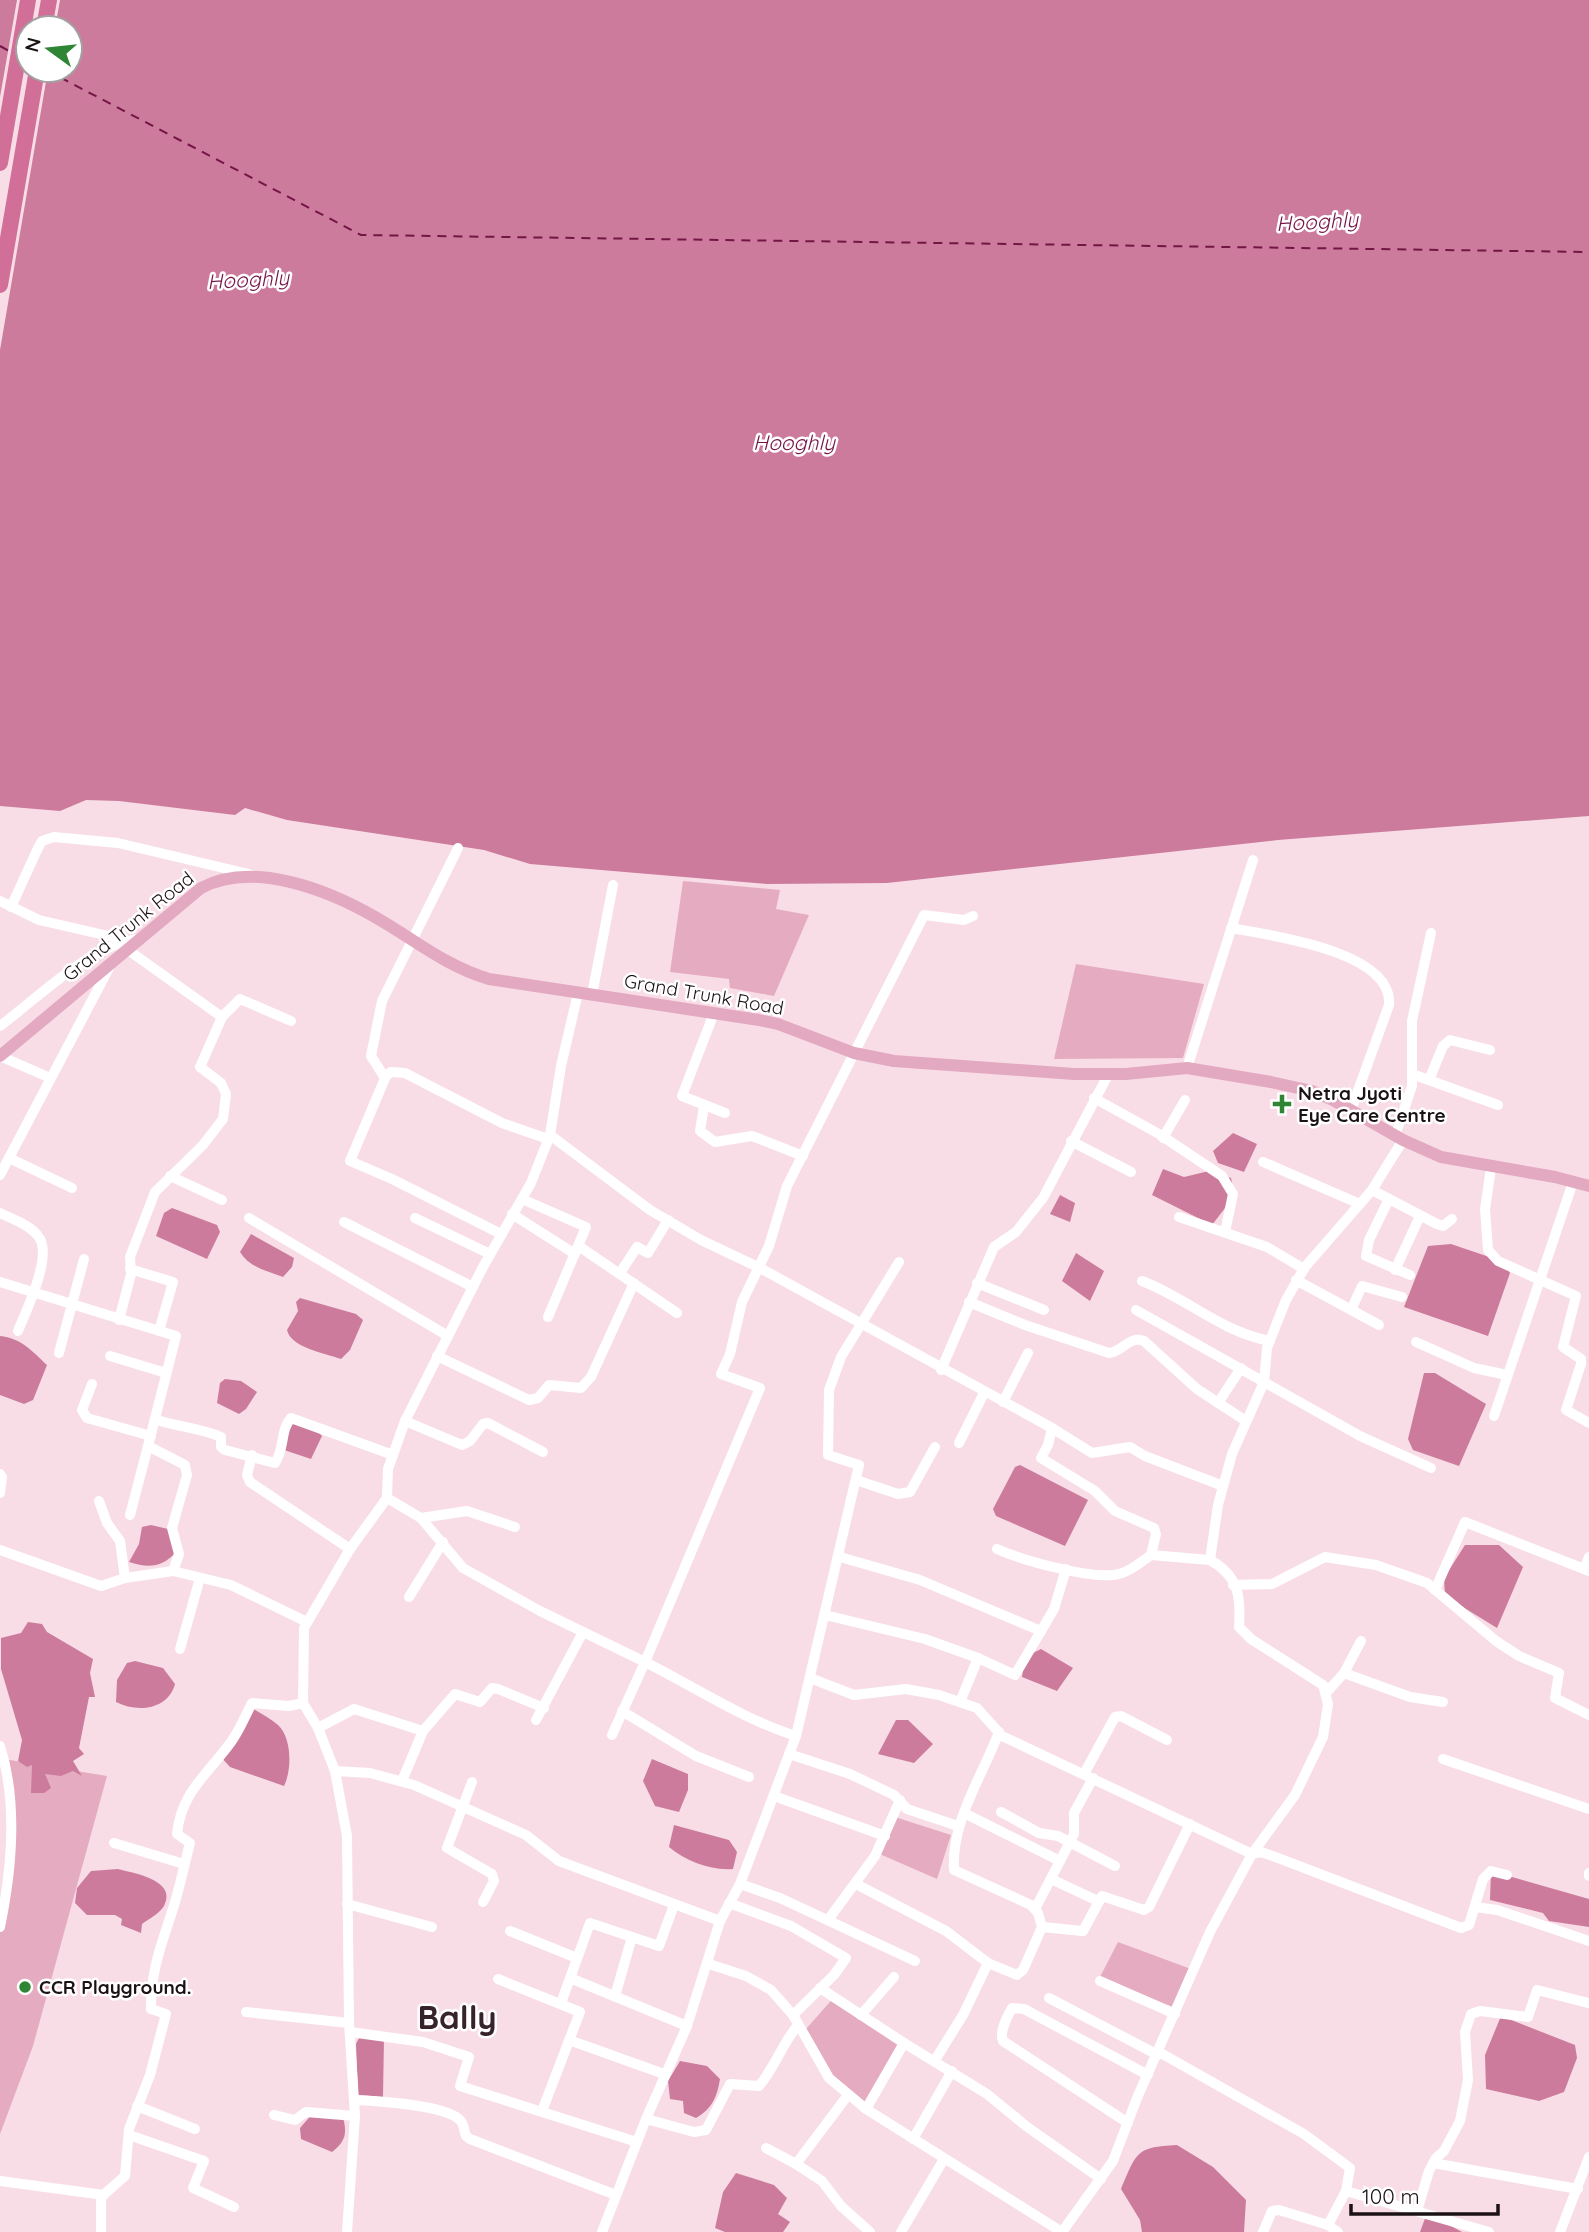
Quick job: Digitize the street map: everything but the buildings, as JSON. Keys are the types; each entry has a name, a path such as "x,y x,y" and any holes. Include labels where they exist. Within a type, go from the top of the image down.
{"highway":[{"path":"0,163 28,0"},
{"path":"0,285 35,84"}],"main road":[{"name":"Grand Trunk Road","path":"0,1056 110,965 127,945 140,939 186,899 214,881 228,877 262,877 359,908 413,943 469,973 778,1024 854,1053 934,1065 1108,1075 1187,1068 1312,1091 1399,1138 1448,1160 1589,1186"}],"street":[{"path":"11,907 42,841 54,837 118,844 262,877"},
{"path":"385,1078 371,1060 379,1011 387,989 413,943 458,848"},
{"path":"1187,1068 1253,860"},
{"path":"592,995 613,885"},
{"path":"0,901 39,920 127,945 222,1017"},
{"path":"612,1735 760,1388 721,1374 730,1354 742,1302 760,1268 783,1198 924,915 964,920 973,916"},
{"path":"1231,928 1319,947 1363,965 1380,977 1388,989 1389,1005 1351,1110"},
{"path":"1210,1560 1223,1486 1246,1420 1264,1382 1270,1341 1296,1280 1372,1190 1399,1138 1408,1105 1412,1074 1412,1021 1430,933"},
{"path":"0,1026 101,950 127,945"},
{"path":"0,1175 48,1077 110,965"},
{"path":"347,2232 355,2101 349,2028 347,1836 335,1771 318,1728 303,1703 303,1645 307,1622 350,1549 387,1498 388,1469 405,1421 490,1254 531,1183 549,1137 561,1066 578,993"},
{"path":"118,1320 130,1269 130,1257 155,1192 203,1145 223,1119 226,1094 221,1083 200,1067 222,1017 240,999 291,1021"},
{"path":"714,1013 682,1090 684,1098 725,1113"},
{"path":"1429,1080 1443,1046 1450,1040 1490,1050"},
{"path":"0,1056 48,1077"},
{"path":"501,1234 350,1161 385,1078 391,1072 405,1073 502,1124 549,1137 667,1220 701,1240 760,1268 863,1324 941,1370 1052,1428 1092,1453 1130,1447 1145,1456 1223,1486"},
{"path":"1412,1074 1498,1105"},
{"path":"941,1370 977,1283 997,1243 1016,1232 1035,1210 1108,1075"},
{"path":"1094,1098 1222,1176 1233,1194 1225,1232"},
{"path":"1163,1138 1185,1100"},
{"path":"704,1106 700,1131 715,1142 752,1136 803,1156"},
{"path":"1071,1142 1131,1172"},
{"path":"9,1158 72,1188"},
{"path":"1263,1162 1360,1204"},
{"path":"1491,1168 1485,1209 1488,1250 1498,1261 1589,1301"},
{"path":"170,1176 222,1200"},
{"path":"1494,1416 1573,1181"},
{"path":"1372,1190 1443,1226 1452,1219"},
{"path":"522,1199 584,1225 586,1232 548,1317"},
{"path":"1389,1199 1369,1240 1366,1256 1410,1275"},
{"path":"0,1213 27,1227 39,1236 43,1244 43,1256 33,1294 18,1331"},
{"path":"512,1214 620,1273 677,1313"},
{"path":"1395,1270 1420,1216"},
{"path":"1179,1217 1267,1247 1304,1269"},
{"path":"249,1218 448,1336"},
{"path":"415,1218 490,1254"},
{"path":"620,1273 637,1247 648,1253 667,1220"},
{"path":"344,1222 473,1287"},
{"path":"59,1353 84,1259"},
{"path":"602,2232 664,2074 687,2026 709,1964 720,1921 740,1884 796,1736 840,1557 859,1465 828,1455 829,1390 841,1357 899,1262"},
{"path":"130,1269 173,1282 159,1331"},
{"path":"1296,1280 1379,1325"},
{"path":"1142,1281 1181,1299 1233,1331 1270,1341"},
{"path":"0,1282 176,1336 157,1420 130,1516"},
{"path":"437,1356 529,1400 538,1398 549,1385 581,1388 591,1377 634,1283"},
{"path":"977,1283 1044,1310"},
{"path":"1351,1310 1362,1286 1402,1297"},
{"path":"1576,1296 1563,1347 1585,1361 1566,1410 1589,1423"},
{"path":"969,1302 1025,1325 1109,1353 1114,1353 1130,1341 1144,1341 1197,1389 1246,1420"},
{"path":"1136,1310 1360,1436 1432,1468"},
{"path":"1416,1342 1474,1368 1507,1375"},
{"path":"1003,1402 1028,1353"},
{"path":"110,1356 166,1373"},
{"path":"1218,1403 1241,1368"},
{"path":"92,1384 82,1410 87,1418 150,1441 185,1465 187,1475 172,1528 179,1554 173,1571"},
{"path":"959,1443 985,1393"},
{"path":"157,1420 188,1430 202,1429 221,1437 221,1447 225,1450 275,1463 281,1455 286,1423 291,1418 393,1455"},
{"path":"405,1421 462,1446 470,1441 483,1424 488,1423 543,1452"},
{"path":"1052,1428 1041,1458 1095,1491 1115,1511 1154,1528 1156,1534 1151,1555"},
{"path":"856,1480 898,1494 910,1492 935,1447"},
{"path":"251,1455 247,1475 250,1482 350,1549"},
{"path":"0,1474 0,1493"},
{"path":"387,1498 421,1518 464,1568 726,1706 772,1729 796,1736"},
{"path":"99,1501 107,1523 120,1541 125,1578"},
{"path":"421,1518 475,1512 515,1527"},
{"path":"1436,1590 1465,1522 1587,1570 1589,1557"},
{"path":"409,1597 443,1542"},
{"path":"709,1964 766,1986 796,2020 829,2078 848,2095 1043,2227 1062,2232 1101,2179 1113,2161 1210,1932 1252,1854 1295,1795 1323,1737 1327,1692 1323,1685 1251,1639 1239,1627 1241,1596 1221,1566 1210,1560 1151,1555 1114,1576 1066,1569 1013,1556 997,1549"},
{"path":"0,1550 102,1586 125,1578 173,1571 231,1585 307,1622"},
{"path":"840,1557 920,1580 1041,1631"},
{"path":"1233,1584 1272,1584 1325,1557 1376,1565 1427,1583 1496,1641 1519,1656 1559,1673 1555,1698 1589,1715"},
{"path":"825,1615 925,1639 1015,1675 1054,1609 1066,1569"},
{"path":"180,1649 200,1578"},
{"path":"536,1720 583,1632"},
{"path":"1327,1692 1344,1673 1361,1641"},
{"path":"960,1702 978,1658"},
{"path":"1344,1673 1410,1697 1443,1702"},
{"path":"810,1678 853,1695 918,1689 976,1708 999,1732 1252,1854 1270,1854 1461,1928 1469,1925 1483,1879 1491,1871 1507,1875"},
{"path":"402,1781 423,1731 457,1693 480,1702 492,1688 498,1689 544,1709"},
{"path":"101,2232 101,2197 125,2176 129,2135 150,2075 166,2014 151,2009 151,1991 156,1954 176,1900 190,1843 177,1834 179,1813 188,1795 233,1740 252,1703 289,1706 303,1703"},
{"path":"318,1728 354,1709 423,1731"},
{"path":"622,1711 696,1756 749,1777"},
{"path":"1035,1909 1076,1829 1074,1813 1115,1717 1121,1716 1167,1740"},
{"path":"856,1884 946,1931 988,1963 1011,1974 1020,1973 1042,1927 1035,1909 954,1870 953,1848 958,1826 999,1732"},
{"path":"0,1746 12,1812 6,1901 0,1927"},
{"path":"789,1754 850,1774 900,1800 907,1809 958,1826"},
{"path":"1443,1759 1589,1809"},
{"path":"335,1771 370,1773 402,1781 526,1835 559,1861 720,1921"},
{"path":"472,1782 447,1848 492,1874 494,1881 484,1902"},
{"path":"774,1796 885,1836"},
{"path":"828,1920 856,1884 885,1836 900,1800"},
{"path":"1001,1812 1039,1833 1070,1842 1115,1866"},
{"path":"964,1813 1060,1861"},
{"path":"1042,1927 1083,1931 1098,1900 1106,1896 1147,1909 1190,1824"},
{"path":"114,1843 184,1864"},
{"path":"1051,1879 1098,1900"},
{"path":"740,1884 828,1920 915,1961"},
{"path":"646,2119 694,2132 706,2130 730,2084 759,2086 781,2053 796,2020 846,1958 791,1926 729,1903"},
{"path":"347,1904 432,1927"},
{"path":"561,2003 590,1923 659,1946 674,1905"},
{"path":"1475,1907 1497,1910 1589,1941"},
{"path":"510,1931 577,1958"},
{"path":"615,1996 632,1937"},
{"path":"935,2060 963,2015 988,1963"},
{"path":"862,2015 894,1977"},
{"path":"570,1978 687,2026"},
{"path":"498,1979 580,2012 542,2111"},
{"path":"1100,1981 1175,2014"},
{"path":"820,1988 952,2071 1101,2179"},
{"path":"1417,2211 1433,2163 1444,2151 1460,2121 1468,2080 1465,2032 1471,2014 1480,2011 1528,2017 1537,1990 1589,2002 1589,2011"},
{"path":"1049,1998 1158,2053 1304,2134 1350,2168 1346,2191 1328,2225"},
{"path":"1128,2123 1003,2041 1003,2031 1010,2012 1012,2008 1024,2009 1148,2075"},
{"path":"246,2012 422,2042 469,2057 460,2086 637,2142"},
{"path":"569,2040 664,2074"},
{"path":"866,2109 904,2043"},
{"path":"913,2139 952,2071"},
{"path":"796,2164 848,2095"},
{"path":"355,2101 404,2103 455,2118 463,2124 466,2136 470,2139 616,2195"},
{"path":"137,2106 195,2129"},
{"path":"274,2115 295,2120 306,2112 355,2116"},
{"path":"129,2135 204,2161 193,2188 234,2207"},
{"path":"766,2148 822,2181 841,2206 870,2232"},
{"path":"1560,2232 1589,2157"},
{"path":"901,2232 944,2159"},
{"path":"1433,2163 1578,2189"},
{"path":"0,2181 104,2195"},
{"path":"1346,2191 1489,2232"},
{"path":"1263,2232 1272,2211 1328,2225 1338,2232"}],"shaded area":[{"path":"683,881 780,890 776,909 809,915 774,996 730,988 729,979 670,972"},
{"path":"1076,964 1204,984 1183,1058 1054,1059"},
{"name":"CCR Playground.","path":"4,1759 107,1776 33,2046 0,2134 0,1927 12,1812"},
{"path":"895,1817 951,1835 937,1879 875,1852"},
{"path":"1118,1942 1191,1969 1173,2007 1100,1977"},
{"path":"836,1995 901,2040 865,2103 834,2078 806,2029"}],"water":[{"name":"Hooghly","path":"0,0 1589,0 1589,816 1278,840 887,883 767,884 530,864 484,850 287,820 245,808 235,815 119,801 86,800 60,811 0,806"},
{"path":"1233,1133 1257,1144 1244,1172 1218,1163 1213,1151"},
{"path":"1163,1169 1184,1177 1209,1171 1231,1178 1235,1195 1212,1225 1152,1195"},
{"path":"1060,1195 1075,1203 1070,1222 1050,1214"},
{"path":"172,1208 217,1225 220,1232 207,1259 156,1236 164,1213"},
{"path":"251,1234 294,1258 292,1267 283,1277 259,1268 240,1252"},
{"path":"1451,1244 1504,1262 1510,1273 1488,1336 1404,1307 1428,1246"},
{"path":"1076,1253 1104,1271 1090,1301 1062,1281"},
{"path":"300,1298 356,1314 363,1320 350,1350 341,1359 302,1346 290,1336 287,1330 298,1311 296,1302"},
{"path":"0,1336 20,1342 47,1365 33,1400 24,1404 0,1395"},
{"path":"1424,1373 1435,1373 1486,1404 1459,1466 1413,1450 1408,1439"},
{"path":"225,1379 241,1381 257,1392 246,1409 239,1414 217,1403 220,1383"},
{"path":"294,1419 310,1423 322,1436 311,1459 281,1449"},
{"path":"1020,1465 1088,1500 1065,1546 996,1516 993,1509 1015,1467"},
{"path":"151,1525 168,1529 176,1552 160,1564 142,1565 129,1562 139,1544 142,1527"},
{"path":"1465,1545 1499,1545 1523,1567 1497,1628 1445,1596 1444,1578"},
{"path":"28,1622 42,1624 47,1632 93,1659 90,1673 95,1697 89,1697 79,1748 84,1754 73,1761 82,1776 73,1771 61,1776 45,1774 51,1788 44,1793 31,1793 32,1765 27,1767 18,1761 22,1740 1,1669 1,1638 21,1633"},
{"path":"1041,1649 1073,1668 1057,1691 1022,1677 1025,1657"},
{"path":"135,1661 163,1668 175,1684 171,1693 159,1704 142,1708 116,1702 117,1680 127,1663"},
{"path":"249,1706 268,1717 283,1731 288,1746 289,1763 284,1786 230,1767 220,1756"},
{"path":"896,1720 908,1720 933,1744 914,1763 878,1754"},
{"path":"652,1759 688,1774 688,1790 679,1812 655,1806 643,1781"},
{"path":"674,1825 729,1840 737,1852 733,1869 708,1867 691,1861 669,1847"},
{"path":"118,1869 152,1879 165,1890 167,1897 164,1906 142,1924 141,1933 121,1925 122,1919 115,1915 87,1915 75,1903 77,1888 91,1871"},
{"path":"1491,1871 1589,1899 1589,1927 1549,1921 1543,1913 1490,1900"},
{"path":"1501,2016 1575,2045 1577,2058 1564,2092 1539,2101 1486,2089 1485,2055"},
{"path":"384,2037 383,2097 358,2095 356,2044 359,2038"},
{"path":"680,2061 707,2066 720,2079 713,2102 696,2118 684,2113 683,2101 670,2099 668,2081"},
{"path":"313,2113 343,2117 344,2136 332,2152 301,2139 300,2128"},
{"path":"1177,2145 1213,2167 1246,2200 1244,2232 1142,2232 1140,2220 1121,2189 1135,2159 1145,2150"},
{"path":"736,2173 774,2185 787,2198 778,2214 790,2222 783,2232 725,2232 715,2228 723,2192"},
{"path":"1427,2213 1462,2232 1420,2232"}],"pier":[{"path":"17,0 60,0 58,14 15,14"},
{"path":"14,17 14,84 46,84 0,350 0,97"}],"ferry route":[{"path":"0,46 11,52"},
{"path":"73,84 361,235 1589,252"}],"place":[{"name":"Netra Jyoti Eye Care Centre","path":"1282,1104"},
{"name":"CCR Playground.","path":"25,1987"}],"district":[{"name":"Bally","path":"457,2016"}]}
